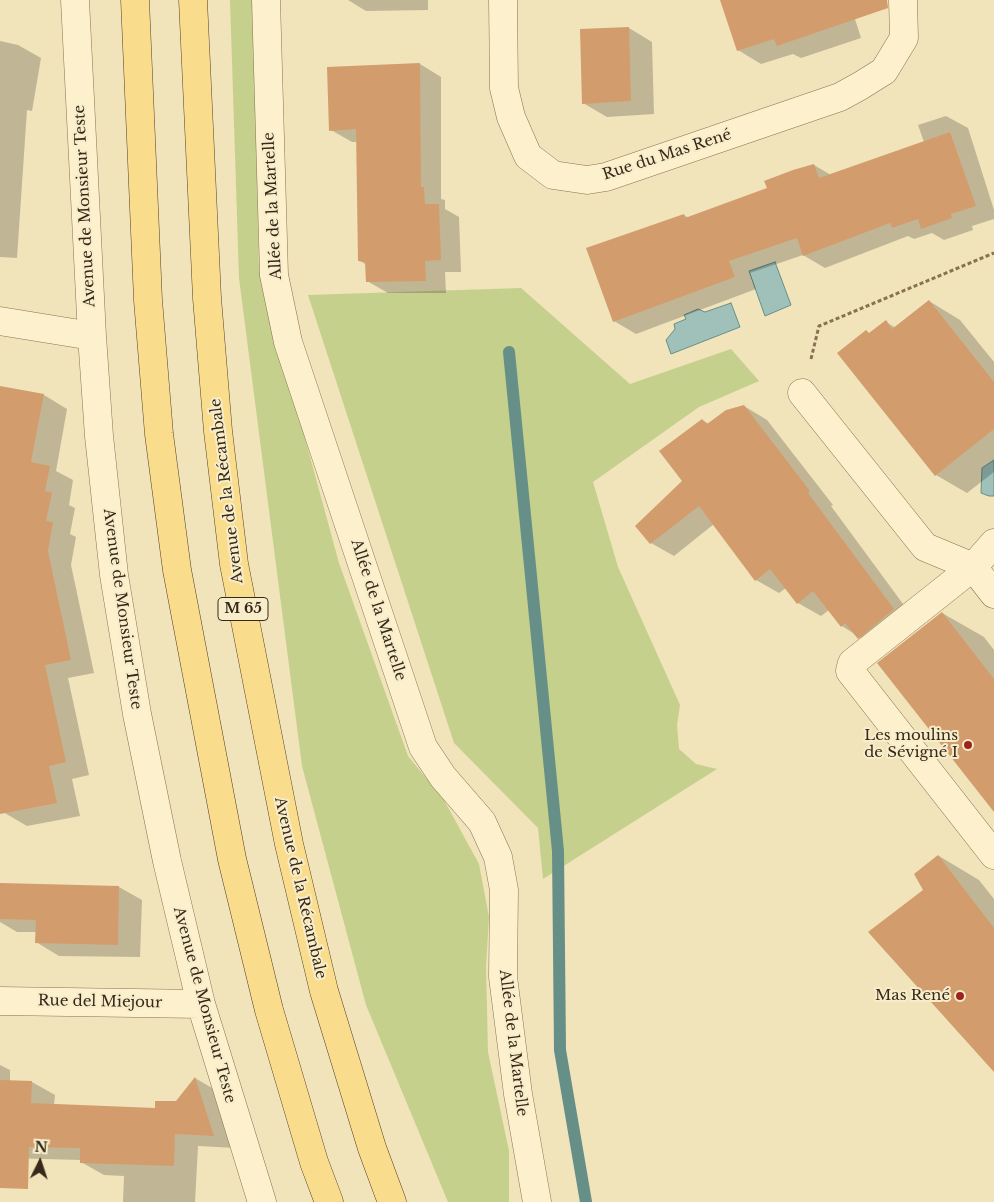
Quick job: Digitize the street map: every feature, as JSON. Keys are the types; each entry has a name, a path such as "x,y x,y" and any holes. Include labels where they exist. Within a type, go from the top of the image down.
{"main road":[{"path":"135,0 148,300 159,434 176,570 237,878 269,1010 314,1162 329,1202"},
{"name":"Avenue de la Récambale","path":"193,0 207,298 218,431 234,564 291,853 324,991 372,1148 392,1202"},
{"path":"372,1148 401,1202"}],"street":[{"name":"Avenue de Monsieur Teste","path":"75,0 92,336 99,436 114,575 137,714 201,1004 262,1202"},
{"name":"Allée de la Martelle","path":"266,0 274,275 288,342 423,746 443,777 482,822 498,857 504,890 503,977 518,1094 537,1202"},
{"name":"Rue du Mas René","path":"503,0 504,88 511,117 528,156 554,175 587,180 606,177 840,97 860,86 884,71 904,38 903,0"},
{"path":"0,321 92,336"},
{"path":"802,393 924,548 973,567 994,594"},
{"path":"994,543 973,567 852,662 850,671 994,855"},
{"name":"Rue del Miejour","path":"0,1001 201,1004"}],"path":[{"path":"802,393 819,326 994,253"}],"green space":[{"path":"230,0 254,0 259,270 339,563 408,756 444,800 479,864 489,917 486,967 488,1052 509,1151 509,1202 448,1202 366,1005 302,766 239,278"},
{"path":"521,288 630,384 731,349 759,381 699,407 593,482 618,567 680,705 677,725 679,749 696,764 717,769 543,879 538,828 454,743 308,295"}],"water":[{"path":"775,262 791,305 765,316 749,271"},
{"path":"731,303 740,327 671,354 666,340 675,329 674,324 686,319 684,315 698,309 705,312"},
{"path":"994,460 994,496 989,496 981,493 982,468"}],"building":[{"path":"720,0 887,0 888,8 777,46 774,39 737,51"},
{"path":"629,27 631,101 582,104 580,29"},
{"path":"420,63 421,187 424,187 425,204 439,204 441,260 425,261 426,281 366,282 365,262 358,261 356,129 329,131 327,67"},
{"path":"950,132 976,206 951,214 952,218 921,229 918,219 892,228 890,223 803,256 797,238 729,261 735,277 613,322 586,248 684,214 685,218 767,188 764,181 793,170 814,164 819,178"},
{"path":"929,300 994,382 994,429 935,476 837,353 866,330 869,333 886,320 892,329"},
{"path":"0,386 44,394 31,462 50,466 45,491 52,493 46,521 53,522 48,551 71,660 45,665 66,762 49,766 57,803 0,814"},
{"path":"744,405 810,491 808,493 894,609 858,639 845,623 841,627 813,591 797,604 770,569 755,581 699,506 650,544 635,526 682,481 659,451 702,419 707,424 726,410"},
{"name":"Les moulins de Sévigné I","path":"942,612 994,679 994,812 877,663"},
{"name":"Mas René","path":"938,855 994,928 994,1072 868,932 923,890 914,874"},
{"path":"0,883 119,886 118,945 35,943 36,920 0,919"},
{"path":"195,1077 214,1136 175,1134 174,1166 80,1163 80,1148 29,1147 28,1189 0,1188 0,1080 32,1081 31,1103 155,1108 155,1101 176,1101"}],"waterway":[{"path":"509,352 558,851 560,1050 586,1202"}],"place":[{"name":"Les moulins de Sévigné I","path":"968,745"},
{"name":"Mas René","path":"960,996"}]}
